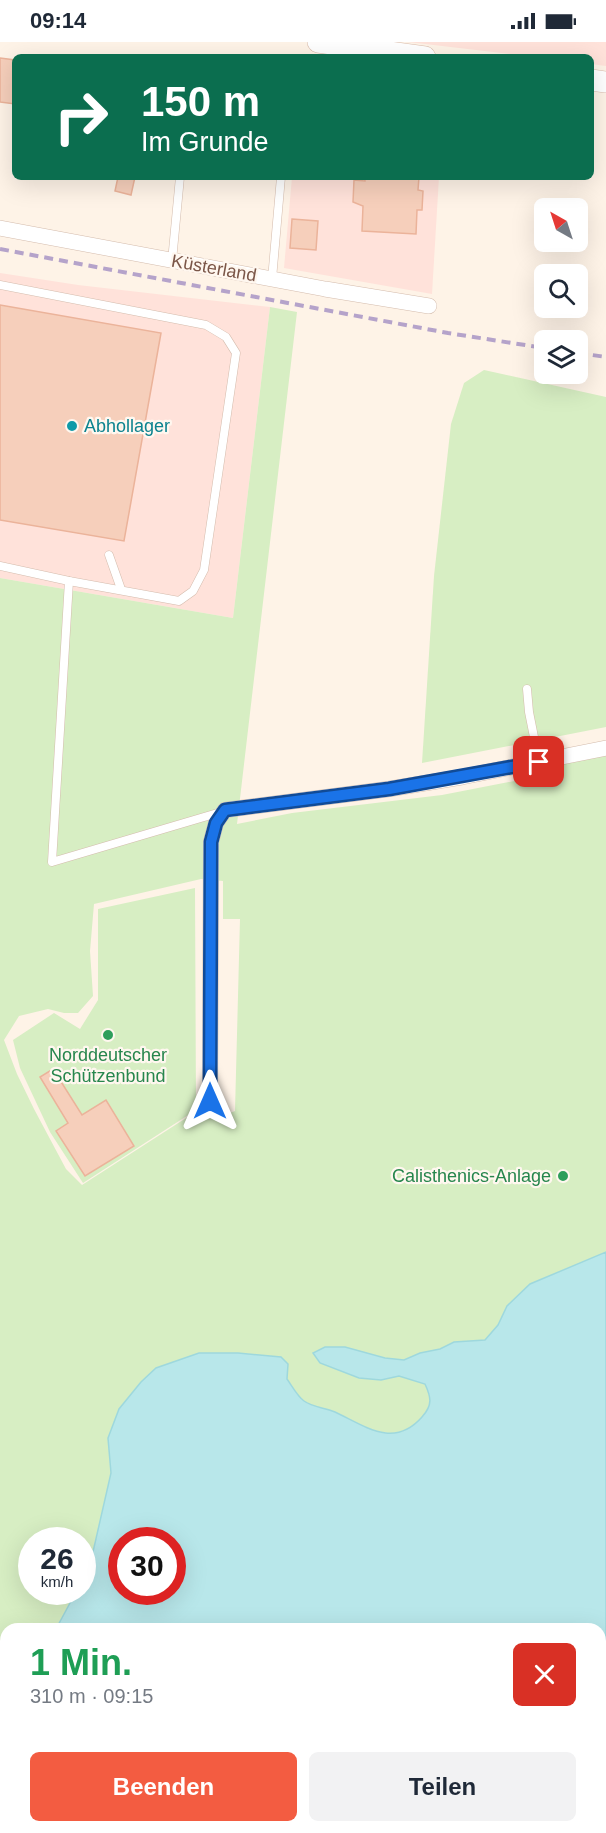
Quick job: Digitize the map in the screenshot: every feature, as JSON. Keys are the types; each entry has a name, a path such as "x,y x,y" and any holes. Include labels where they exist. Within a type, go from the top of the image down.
{"main road":[{"path":"318,42 404,54"}],"street":[{"name":"Küsterland","path":"0,228 325,289 429,306"},
{"path":"210,1101 211,842 216,823 225,810 389,789 606,748"}],"lane":[{"path":"172,261 180,180"},
{"path":"272,279 281,180"},
{"path":"0,285 206,325 226,337 236,353 204,570 193,591 178,601 0,566"},
{"path":"110,555 121,589"},
{"path":"69,581 52,862 225,810"},
{"path":"527,689 539,762"}],"shaded area":[{"path":"408,42 606,42 606,66 594,64 594,54 510,54"},
{"path":"292,180 439,180 432,294 284,268"},
{"path":"0,273 78,285 270,307 233,618 0,578"}],"green space":[{"path":"270,307 297,312 237,824 292,813 442,795 535,777 573,760 606,753 606,1252 530,1284 507,1306 498,1325 485,1340 454,1342 440,1349 420,1353 404,1360 385,1358 345,1347 313,1353 321,1363 359,1378 381,1380 399,1376 425,1384 430,1397 428,1409 411,1427 401,1432 379,1432 304,1401 287,1379 288,1364 281,1357 239,1353 199,1353 108,1438 111,1473 96,1539 96,1527 18,1527 18,1605 69,1605 59,1623 0,1623 0,578 233,618","holes":["201,879 223,881 223,919 240,919 235,1111 222,1116 197,1111 82,1185 66,1169 17,1074 4,1040 19,1016 48,1009 64,1013 78,1013 93,996 90,951 94,904"]},
{"path":"484,370 534,381 534,384 547,384 606,397 606,727 422,763 434,576 451,424 464,383"},
{"name":"Norddeutscher Schützenbund","path":"195,888 196,1110 83,1183 50,1132 20,1068 13,1040 54,1013 80,1029 98,1000 98,909"}],"water":[{"path":"606,1252 606,1623 59,1623 69,1605 96,1605 96,1539 111,1473 108,1438 119,1409 156,1368 199,1353 238,1353 281,1357 288,1364 287,1379 304,1401 379,1432 401,1432 411,1427 428,1409 430,1397 425,1384 399,1376 381,1380 359,1378 320,1363 313,1353 325,1347 345,1347 385,1358 404,1360 420,1353 440,1349 454,1342 485,1340 498,1325 507,1306 530,1284"}],"building":[{"path":"0,58 12,60 12,104 0,102"},
{"path":"117,180 134,180 131,195 115,191"},
{"path":"354,180 419,180 418,190 423,191 422,210 417,210 416,234 362,231 363,206 353,202"},
{"path":"292,219 318,221 316,250 290,248"},
{"name":"Abhollager","path":"0,305 161,333 124,541 0,520"},
{"path":"53,1069 82,1115 106,1100 134,1146 85,1176 56,1131 68,1123 40,1077"}],"railway":[{"path":"0,249 448,333 534,346"},
{"path":"588,354 606,357"}],"place":[{"name":"Abhollager","path":"72,426"},
{"name":"Norddeutscher Schützenbund","path":"108,1035"},
{"name":"Calisthenics-Anlage","path":"563,1176"}],"route":[{"path":"210,1101 211,842 216,823 225,810 389,789 539,762"}]}
